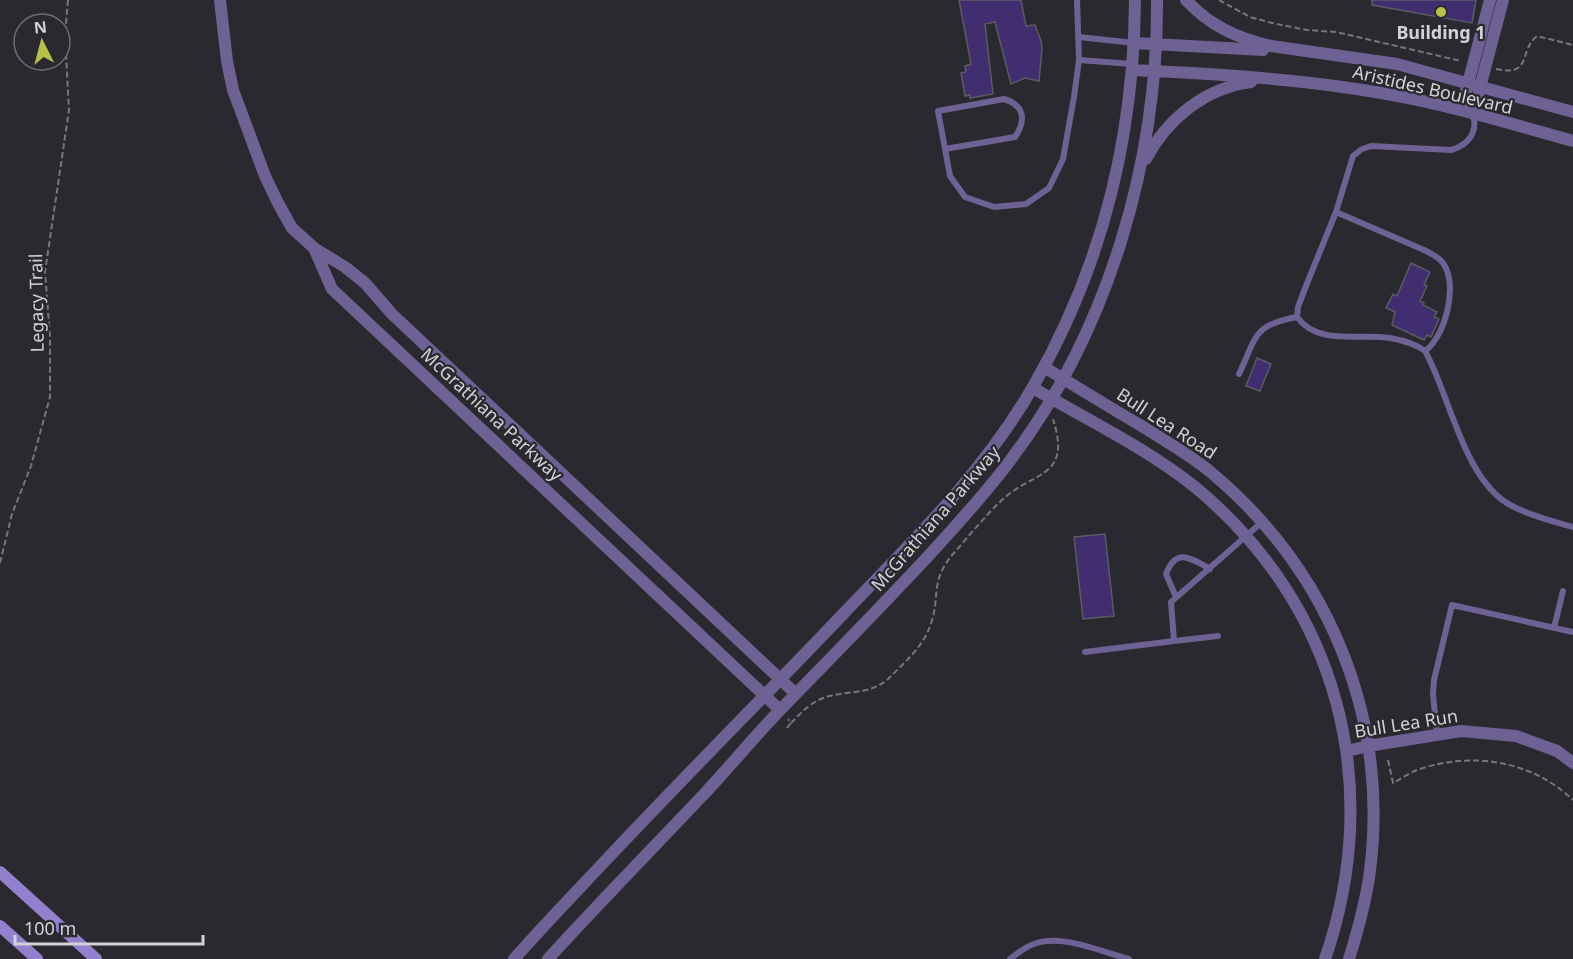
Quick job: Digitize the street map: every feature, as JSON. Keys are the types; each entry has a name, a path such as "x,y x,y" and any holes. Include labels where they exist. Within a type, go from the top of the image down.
{"main road":[{"path":"0,872 96,959"},
{"path":"0,926 37,959"}],"street":[{"name":"McGrathiana Parkway","path":"220,0 233,90 266,176 292,228 314,248 345,267 365,283 392,314 796,694"},
{"name":"McGrathiana Parkway","path":"514,959 711,749 781,679 953,497 1003,434 1033,388 1072,311 1104,223 1121,155 1133,67 1135,0"},
{"name":"McGrathiana Parkway","path":"548,959 780,710 890,598 985,494 1014,456 1051,399 1086,333 1123,236 1147,134 1154,71 1157,0"},
{"name":"Aristides Boulevard","path":"1186,0 1215,26 1233,36 1270,46 1397,64 1573,112"},
{"path":"1480,65 1490,0"},
{"path":"1467,112 1480,65 1503,0"},
{"name":"Aristides Boulevard","path":"1134,43 1321,53"},
{"name":"Aristides Boulevard","path":"1133,67 1154,71 1284,80 1390,94 1573,141"},
{"name":"Aristides Boulevard","path":"1140,171 1151,149 1164,132 1206,96 1243,83 1284,80"},
{"name":"McGrathiana Parkway","path":"314,248 332,289 780,710"},
{"name":"Bull Lea Road","path":"1044,367 1187,454 1238,496 1263,522 1300,570 1326,613 1352,678 1368,746 1373,795 1373,837 1366,896 1349,959"},
{"name":"Bull Lea Road","path":"1033,388 1174,472 1195,487 1247,537 1287,590 1306,623 1333,691 1347,751 1351,800 1351,847 1341,907 1325,959"},
{"name":"Bull Lea Run","path":"1347,751 1461,731 1516,736 1557,751 1573,763"}],"lane":[{"path":"945,149 1015,137 1023,126 1022,113 1013,101 1004,99 938,111 945,149 950,176 965,197 994,207 1026,204 1049,188 1064,159 1079,60 1077,0"},
{"path":"1079,37 1134,43"},
{"path":"1079,60 1133,67"},
{"path":"1467,112 1476,124 1470,139 1460,148 1451,150 1371,146 1353,156 1336,212 1298,307 1297,317 1304,326 1313,330 1342,337 1389,338 1425,351 1471,460 1490,489 1510,506 1540,518 1573,527"},
{"path":"1336,212 1424,250 1444,263 1450,293 1444,323 1434,345 1425,351"},
{"path":"1239,374 1259,331 1274,321 1297,317"},
{"path":"1174,641 1170,606 1176,597 1263,522"},
{"path":"1176,597 1166,574 1170,563 1179,557 1191,558 1210,568"},
{"path":"1554,628 1563,591"},
{"path":"1437,735 1434,680 1452,605 1573,632"},
{"path":"1085,652 1218,636"},
{"path":"1010,959 1035,943 1050,940 1067,941 1129,959"}],"path":[{"name":"Legacy Trail","path":"0,563 12,514 31,466 50,397 50,336 45,272 69,110 65,35 68,0"},
{"path":"1219,0 1250,16 1272,23 1307,30 1336,32 1508,71 1517,70 1522,64 1531,41 1537,36 1573,45"},
{"path":"791,723 814,702 826,697 866,691 877,687 915,651 931,626 935,588 944,565 1002,500 1046,472 1056,457 1059,444 1052,416 1051,399"},
{"path":"1388,760 1393,783 1415,770 1445,762 1477,759 1524,768 1546,779 1573,800"}],"building":[{"path":"959,0 1021,0 1026,26 1035,25 1041,41 1039,81 1025,78 1011,84 995,22 985,24 993,94 970,98 970,95 965,96 961,73 966,72 965,66 971,64"},
{"name":"Building 1","path":"1372,0 1476,0 1472,23 1372,5"},
{"path":"1411,263 1430,272 1420,301 1437,312 1434,317 1439,319 1431,337 1427,335 1424,340 1392,325 1395,312 1386,308 1393,294 1397,296"},
{"path":"1257,358 1271,364 1260,391 1246,386"},
{"path":"1105,534 1114,616 1083,619 1074,537"}],"place":[{"name":"Building 1","path":"1441,12"}]}
